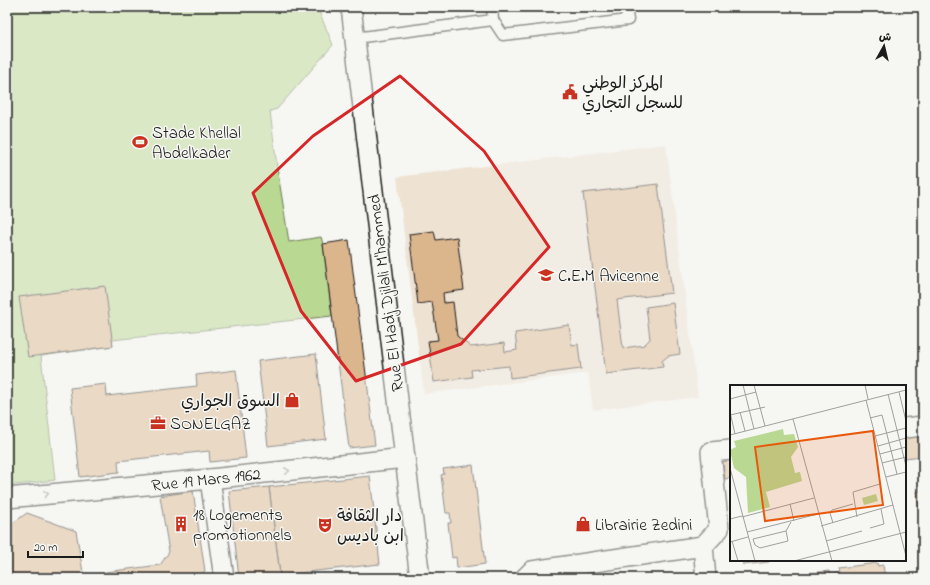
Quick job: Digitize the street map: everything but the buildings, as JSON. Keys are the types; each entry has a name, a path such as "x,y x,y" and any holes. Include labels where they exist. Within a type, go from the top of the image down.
{"street":[{"name":"Rue El Hadj Djilali M'hammed","path":"351,7 420,578"},
{"path":"906,428 923,426"},
{"path":"525,578 532,571 703,546 719,530 711,452 730,450"},
{"name":"Rue 19 Mars 1962","path":"7,498 210,479 405,458"},
{"path":"210,479 224,578"},
{"path":"703,546 706,578"}],"lane":[{"path":"492,7 493,20 503,35 628,20 626,7"},
{"path":"355,38 493,20"}],"highlighted area":[{"path":"400,76 484,151 549,247 461,344 356,381 301,311 253,193 313,136"}],"shaded area":[{"name":"C.E.M Avicenne","path":"666,144 698,397 593,410 588,373 424,394 397,177"}],"green space":[{"name":"Stade Khellal Abdelkader","path":"7,7 317,7 333,45 277,109 270,111 289,242 321,237 332,316 112,340 113,346 41,356 55,480 7,486"}],"place":[{"name":"المركز الوطني للسجل التجاري","path":"570,92"},
{"name":"Stade Khellal Abdelkader","path":"140,142"},
{"name":"C.E.M Avicenne","path":"546,275"},
{"name":"السوق الجواري","path":"292,400"},
{"name":"SONELGAZ","path":"158,423"},
{"name":"18 Logements promotionnels","path":"181,524"},
{"name":"Librairie Zedini","path":"583,524"},
{"name":"دار الثقافة ابن باديس","path":"325,525"}]}
